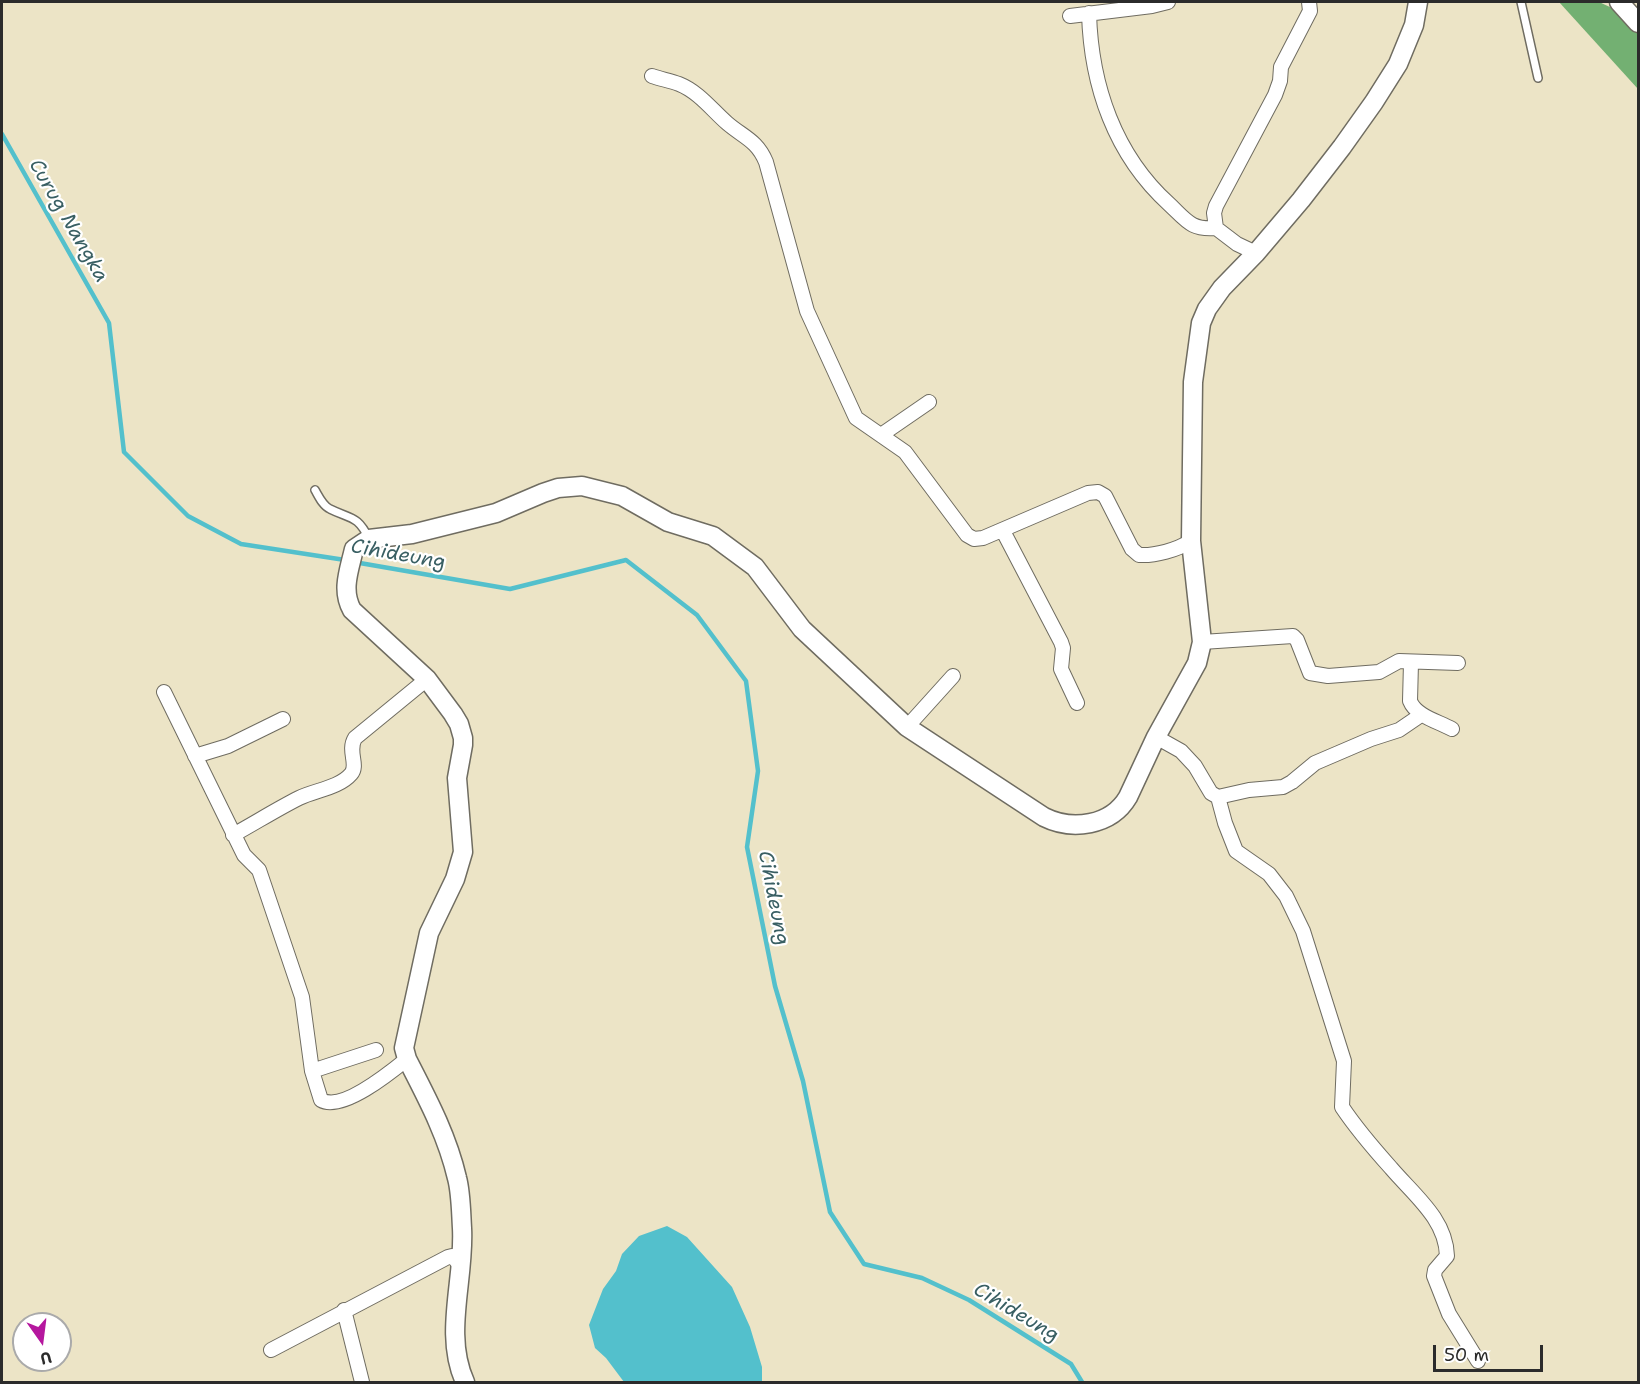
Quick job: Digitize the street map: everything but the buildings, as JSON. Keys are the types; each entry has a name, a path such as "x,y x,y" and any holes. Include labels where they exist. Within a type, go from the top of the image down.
{"main road":[{"path":"465,1383 458,1369 456,1351 455,1308 461,1266 462,1230 458,1180 440,1123 407,1059 404,1042 429,933 455,879 463,852 458,778 463,738 453,714 427,678 352,610 346,596 346,582 362,544 496,513 543,493 564,488 582,486 622,496 668,522 713,536 754,567 802,629 906,727 1056,823 1067,825 1109,818 1116,813 1128,797 1156,737 1197,663 1202,642 1191,541 1193,382 1201,323 1222,288 1256,253 1342,147 1374,102 1398,64 1414,25 1418,2"},
{"path":"1619,2 1638,23"}],"street":[{"path":"1070,16 1168,2"},
{"path":"1216,228 1214,213 1216,206 1275,95 1280,81 1281,67 1310,11 1309,2"},
{"path":"1089,13 1093,64 1119,141 1130,159 1149,186 1191,225 1202,229 1216,228 1237,244 1256,253"},
{"path":"652,76 681,85 700,97 728,124 749,138 761,152 766,162 807,311 856,418 905,452 970,537 983,538 1003,531 1088,493 1098,492 1105,496 1132,549 1139,555 1185,546 1191,541"},
{"path":"881,435 929,402"},
{"path":"1003,531 1061,642 1063,648 1061,669 1077,703"},
{"path":"1202,642 1293,636 1297,640 1310,673 1328,676 1379,672 1387,670 1396,662 1458,663"},
{"path":"1411,663 1410,700 1412,706 1421,715 1430,717 1452,729"},
{"path":"906,727 952,675"},
{"path":"233,835 298,799 352,774 354,767 351,748 355,738 427,678"},
{"path":"164,692 233,835 244,855 259,870 302,997 312,1071 321,1101 344,1099 369,1088 407,1059"},
{"path":"1156,737 1181,751 1195,766 1211,794 1218,797 1249,790 1283,787 1315,763 1371,739 1399,730 1421,715"},
{"path":"195,756 228,746 284,719"},
{"path":"1218,797 1236,851 1269,874 1286,896 1304,931 1344,1061 1342,1107 1391,1168 1431,1211 1441,1229 1447,1256 1435,1270 1434,1276 1449,1314 1478,1361"},
{"path":"312,1071 376,1050"},
{"path":"271,1350 448,1257 452,1256 461,1266"},
{"path":"344,1310 362,1383"}],"lane":[{"path":"1521,2 1538,78"},
{"path":"315,490 328,509 350,516 364,528 362,544"}],"green space":[{"path":"1559,2 1599,2 1638,20 1638,89"}],"water":[{"path":"667,1226 687,1237 732,1287 750,1327 762,1367 762,1382 624,1382 606,1358 595,1348 589,1325 603,1289 616,1271 622,1254 639,1236"}],"waterway":[{"name":"Cihideung","path":"2,134 109,323 124,452 188,516 241,544 345,560"},
{"name":"Cihideung","path":"354,562 510,589 626,560 697,615 746,681 758,771 747,847 775,986 803,1081 830,1212 864,1264 922,1278 969,1300 1071,1364 1082,1382"}],"water label":[{"name":"Curug Nangka","path":"68,221"}]}
